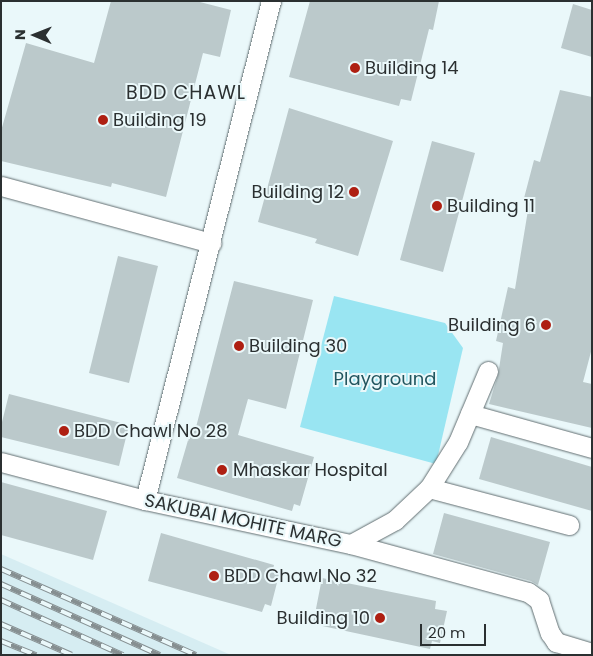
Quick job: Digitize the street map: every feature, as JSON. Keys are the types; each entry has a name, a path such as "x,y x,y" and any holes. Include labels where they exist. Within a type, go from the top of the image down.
{"street":[{"path":"145,500 211,243 270,1"},
{"path":"1,186 211,243"},
{"name":"SAKUBAI MOHITE MARG","path":"1,462 145,500 351,544 395,520 429,488 458,442 488,372"},
{"path":"470,414 592,448"},
{"path":"429,488 569,525"},
{"path":"351,544 528,592 539,600 550,633 556,642 592,654"}],"shaded area":[{"path":"1,554 231,655 1,655"}],"green space":[{"name":"Playground","path":"334,296 445,323 463,348 436,464 300,427"}],"building":[{"path":"111,1 196,1 231,10 220,57 203,53 166,197 112,183 111,187 1,161 1,131 26,43 94,63"},
{"path":"310,1 439,1 433,30 429,29 411,101 401,99 399,106 289,77"},
{"path":"573,4 592,10 592,57 561,48"},
{"path":"560,90 592,97 592,348 583,382 592,384 592,428 489,404 498,375 503,343 496,341 508,287 515,289 529,204 523,202 534,160 540,162"},
{"path":"289,108 393,141 358,256 315,243 317,239 258,222"},
{"name":"Building 11","path":"432,141 475,153 443,272 400,260"},
{"path":"118,256 158,266 129,383 89,373"},
{"path":"234,281 313,300 286,409 248,399 238,435 314,457 300,506 294,504 292,511 177,478 191,430 195,431"},
{"name":"BDD Chawl No 28","path":"9,394 129,425 119,466 1,437 1,426"},
{"path":"491,437 592,467 592,511 479,479"},
{"path":"1,482 107,511 93,560 1,535"},
{"path":"444,513 550,542 538,585 531,581 433,554"},
{"name":"BDD Chawl No 32","path":"161,533 274,565 273,569 280,571 271,606 265,604 262,612 148,581"},
{"name":"Building 10","path":"322,578 436,601 435,609 447,611 440,643 432,641 430,649 313,624"}],"railway":[{"path":"1,569 196,655"},
{"path":"1,584 160,655"},
{"path":"1,600 123,655"},
{"path":"1,624 72,655"},
{"path":"1,641 36,655"}],"place":[{"name":"Building 14","path":"355,68"},
{"name":"Building 19","path":"103,120"},
{"name":"Building 12","path":"354,192"},
{"name":"Building 11","path":"437,206"},
{"name":"Building 6","path":"546,325"},
{"name":"Building 30","path":"239,346"},
{"name":"BDD Chawl No 28","path":"64,431"},
{"name":"Mhaskar Hospital","path":"222,470"},
{"name":"BDD Chawl No 32","path":"214,576"},
{"name":"Building 10","path":"380,618"}],"district":[{"name":"BDD CHAWL","path":"186,93"}]}
